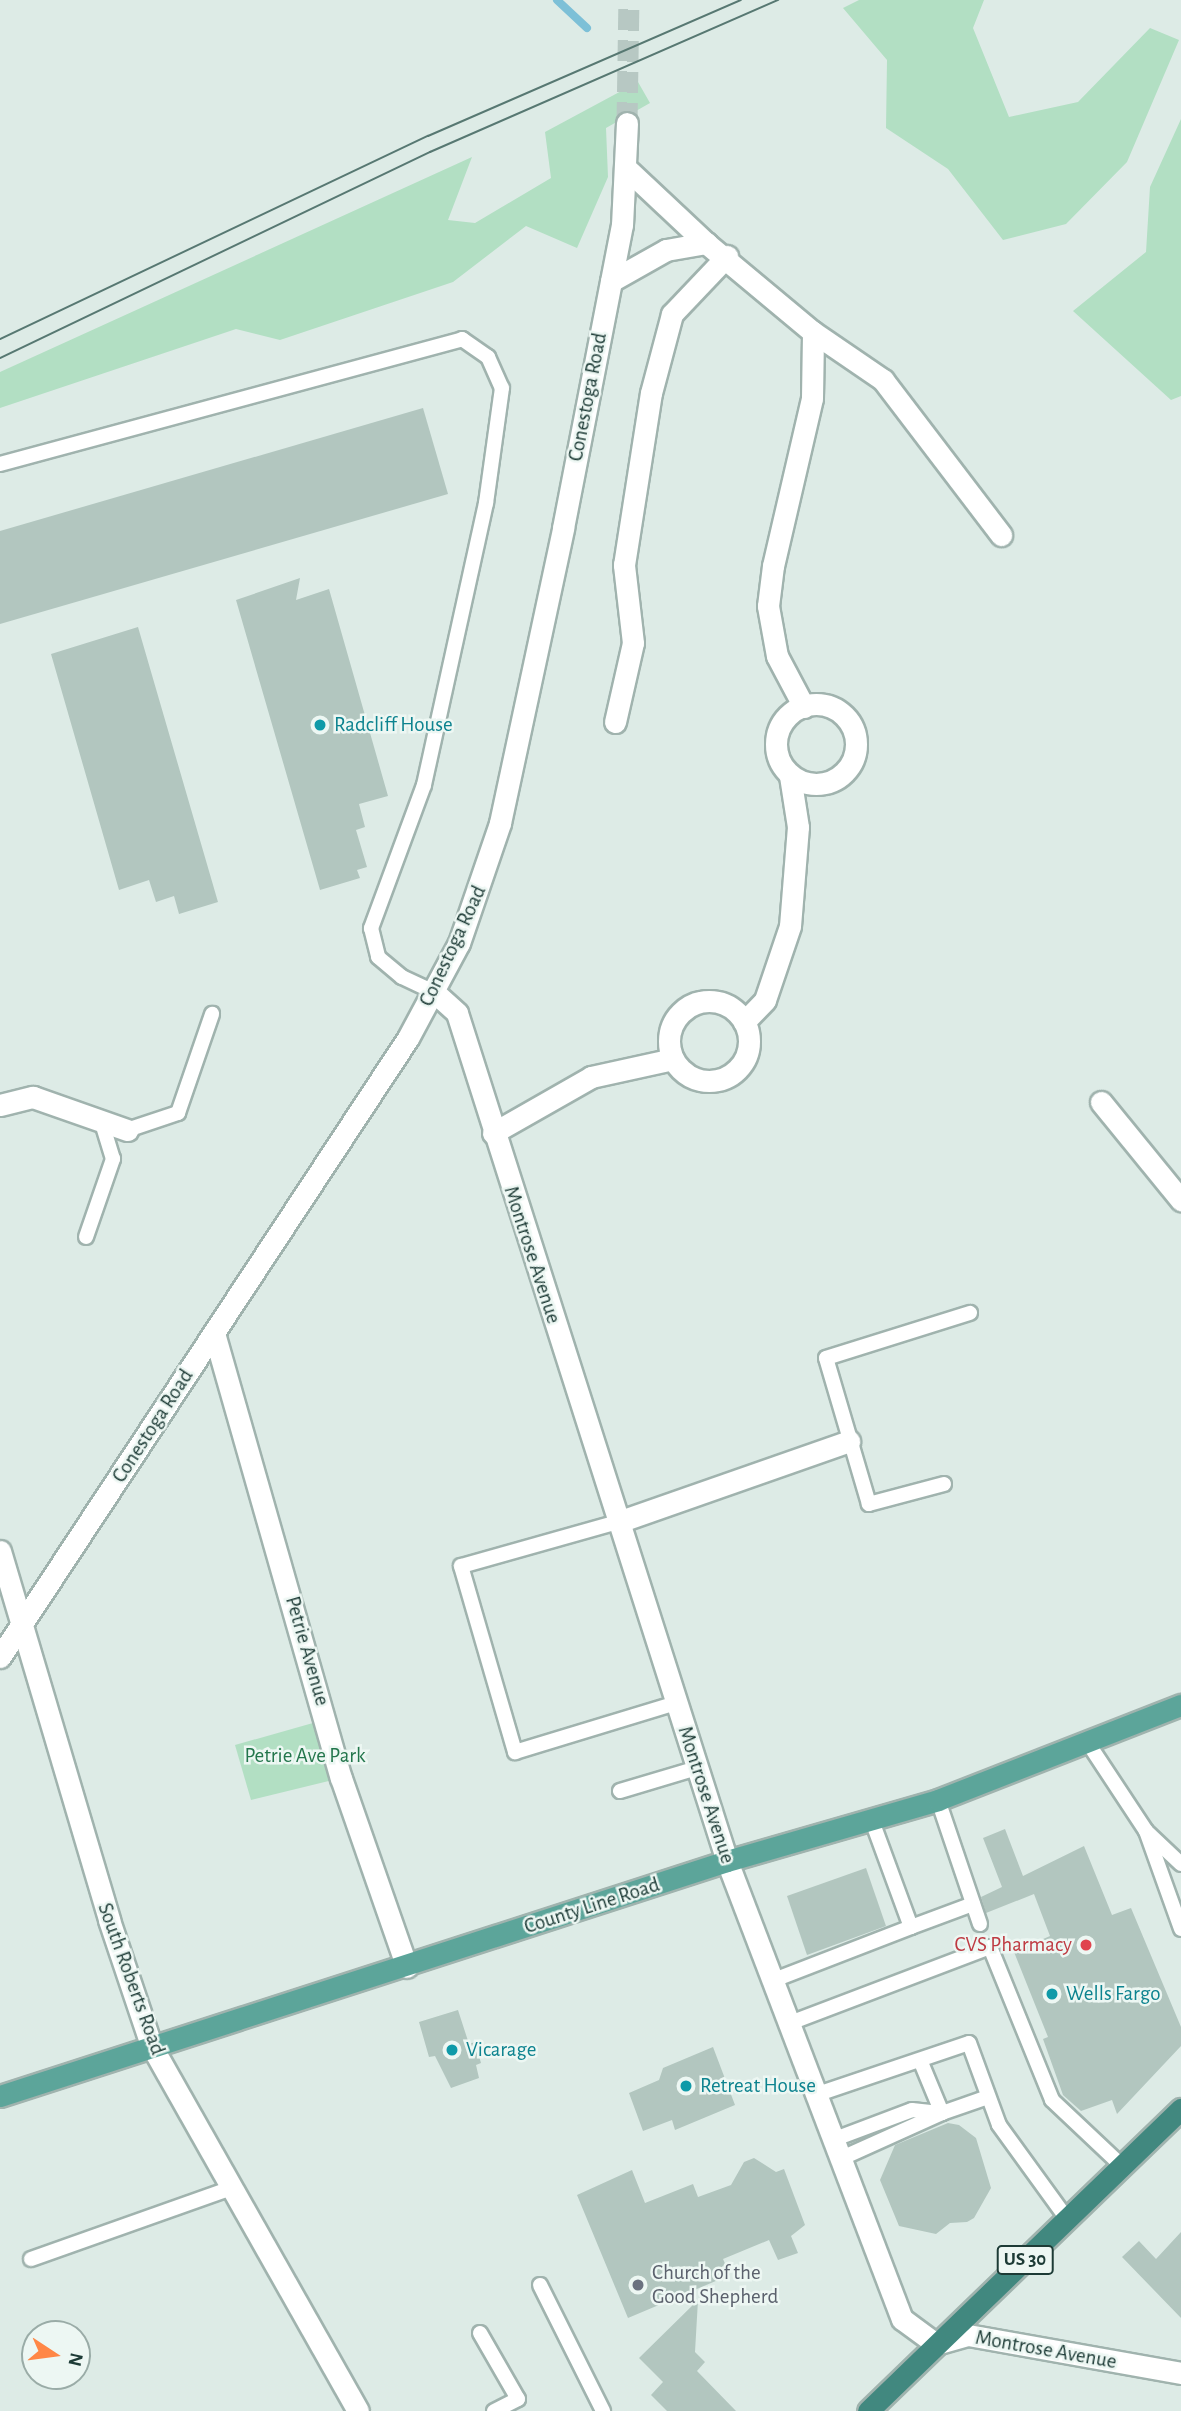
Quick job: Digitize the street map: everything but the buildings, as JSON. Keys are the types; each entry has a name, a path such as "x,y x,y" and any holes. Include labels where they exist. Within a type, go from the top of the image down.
{"highway":[{"name":"US 30","path":"868,2411 1181,2109"}],"main road":[{"name":"County Line Road","path":"0,2096 151,2045 407,1967 727,1861 938,1800 1181,1705"}],"street":[{"name":"Conestoga Road","path":"0,1657 214,1333 434,992 487,871 500,823 611,281 626,168 627,123"},
{"path":"626,168 706,243 727,256 813,332 883,380 1001,535"},
{"path":"611,281 666,250 706,243"},
{"path":"615,722 633,643 624,565 650,393 672,314 727,256"},
{"path":"804,707 776,656 768,606 773,566 812,398 813,332"},
{"path":"744,1022 765,1000 790,926 798,837 790,776 778,756 776,733 784,719 804,707 827,705 841,712 851,724 855,755 847,769 828,782 804,783 790,776"},
{"name":"Montrose Avenue","path":"434,992 457,1013 493,1133 727,1861 839,2148 902,2319 936,2344 968,2335 1181,2373"},
{"path":"721,1002 744,1022 747,1053 727,1077 696,1079 673,1059 670,1028 691,1005 721,1002"},
{"path":"493,1133 591,1077 673,1059"},
{"path":"0,1105 33,1097 127,1130"},
{"path":"1101,1102 1181,1200"},
{"name":"Petrie Avenue","path":"214,1333 341,1778 407,1967"},
{"path":"618,1522 849,1441"},
{"name":"South Roberts Road","path":"0,1550 151,2045 358,2411"}],"lane":[{"path":"0,464 461,339 488,357 502,388 486,503 424,785 371,928 378,957 402,977 434,992"},
{"path":"127,1130 178,1113 212,1014"},
{"path":"86,1237 113,1159 103,1122"},
{"path":"944,1484 869,1503 826,1358 970,1313"},
{"path":"618,1522 461,1566 515,1752 676,1703"},
{"path":"1088,1743 1146,1831 1181,1864"},
{"path":"620,1791 697,1768"},
{"path":"938,1800 980,1924"},
{"path":"872,1821 911,1927"},
{"path":"1146,1831 1181,1929"},
{"path":"774,1980 973,1904"},
{"path":"790,2023 990,1947 1052,2099 1122,2166"},
{"path":"818,2094 969,2043 999,2125 1067,2218"},
{"path":"920,2060 942,2113"},
{"path":"839,2148 988,2097"},
{"path":"839,2148 912,2110 942,2113"},
{"path":"31,2259 232,2188"},
{"path":"540,2285 603,2411"},
{"path":"480,2333 521,2405 494,2411"}],"green space":[{"path":"859,0 984,0 973,28 1009,117 1078,102 1150,28 1179,40 1127,162 1066,224 1003,240 948,169 886,128 887,60 843,8"},
{"path":"638,82 650,103 606,128 608,177 577,248 526,226 453,282 280,340 236,329 0,408 0,372 472,157 448,220 475,223 551,178 545,132"},
{"path":"1181,119 1181,396 1171,400 1073,311 1146,252 1150,187"},
{"name":"Petrie Ave Park","path":"327,1719 341,1778 251,1800 235,1745"}],"waterway":[{"path":"557,0 587,28"}],"tunnel":[{"path":"627,123 629,0"}],"tram line":[{"path":"0,339 428,136 741,0"},
{"path":"0,358 430,152 778,0"}],"place":[{"name":"Radcliff House","path":"320,725"},
{"name":"CVS Pharmacy","path":"1086,1945"},
{"name":"Wells Fargo","path":"1052,1994"},
{"name":"Vicarage","path":"452,2050"},
{"name":"Retreat House","path":"686,2086"},
{"name":"Church of the Good Shepherd","path":"638,2285"}]}
